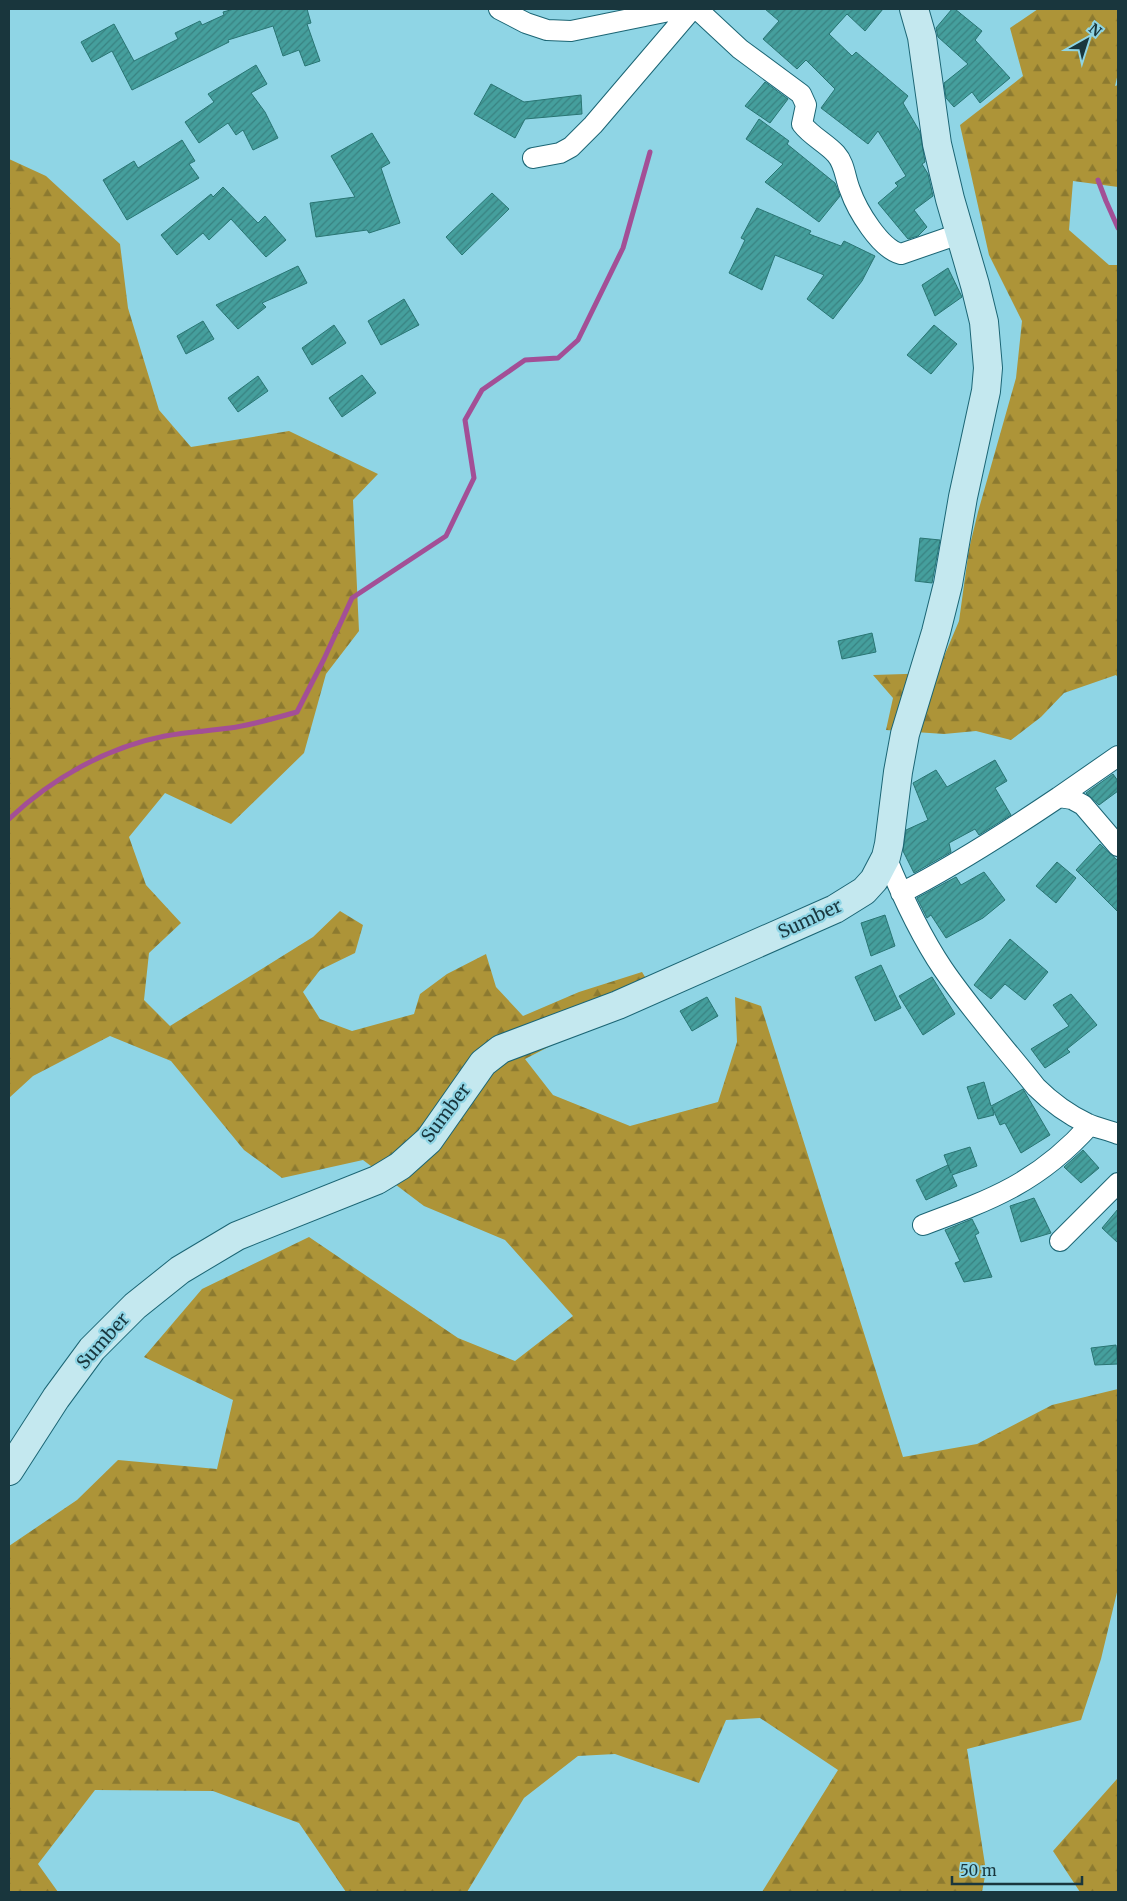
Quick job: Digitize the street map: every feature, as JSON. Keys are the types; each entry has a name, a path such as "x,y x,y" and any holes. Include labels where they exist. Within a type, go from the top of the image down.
{"street":[{"path":"499,9 526,23 547,30 571,31 678,9"},
{"path":"592,26 614,9"},
{"path":"533,158 560,153 571,147 692,9"},
{"path":"697,9 740,49 800,94 806,105 802,124 837,155 844,167 850,190 859,209 877,236 891,250 901,254 959,234"},
{"name":"Sumber","path":"9,1471 56,1398 92,1349 135,1306 180,1270 252,1229 377,1180 400,1166 433,1134 483,1064 501,1049 618,1005 835,909 864,891 874,880 886,857 905,734 936,632 948,584 963,497 986,390 988,368 984,322 959,234 937,144 922,37 914,9"},
{"path":"901,893 943,872 988,845 1118,756"},
{"path":"1059,798 1072,798 1083,805 1118,846"},
{"path":"886,857 901,893 927,943 960,992 1036,1087 1052,1103 1090,1125 1118,1134"},
{"path":"923,1225 1006,1192 1033,1176 1055,1160 1090,1125"},
{"path":"1060,1242 1118,1183"}],"green space":[{"path":"1038,9 1118,9 1118,73 1115,86 1118,85 1118,187 1073,181 1069,230 1109,265 1118,265 1118,678 1116,675 1064,693 1041,717 1011,740 976,731 944,734 886,730 893,698 873,675 937,673 959,621 969,549 1016,378 1022,321 989,255 960,125 1023,76 1010,28"},
{"path":"9,159 46,176 120,244 128,308 159,410 191,447 289,431 378,474 353,500 359,631 326,674 304,753 231,824 165,793 129,837 146,885 181,923 149,953 144,1000 170,1026 313,937 340,911 363,925 355,953 320,970 303,992 320,1019 352,1031 414,1014 420,994 447,974 486,954 496,987 523,1016 579,992 642,972 658,998 564,1039 525,1059 553,1095 630,1126 718,1102 737,1042 735,997 761,1006 903,1457 977,1444 1052,1405 1118,1389 1118,1588 1101,1659 1081,1720 967,1749 986,1871 982,1892 762,1892 838,1770 760,1718 726,1720 699,1783 615,1754 578,1756 524,1798 467,1892 346,1892 299,1823 213,1791 95,1790 38,1864 58,1892 9,1892 9,1546 77,1500 118,1460 217,1469 233,1400 144,1357 202,1289 309,1237 458,1338 515,1361 573,1316 505,1240 424,1206 363,1160 282,1178 244,1150 171,1061 110,1036 33,1076 9,1098"},
{"path":"1117,1779 1118,1892 1080,1892 1053,1851"}],"building":[{"path":"234,9 307,9 311,23 307,24 320,61 305,66 299,50 283,56 273,26 228,40 229,42 132,90 112,51 92,62 81,42 114,24 134,61 178,39 175,33 200,21 202,25 224,15 223,12"},
{"path":"765,9 883,9 865,31 847,14 829,34 852,56 856,52 908,96 903,103 920,132 925,162 922,164 928,174 933,196 914,210 927,227 918,236 908,239 878,203 898,186 895,183 906,176 878,131 868,144 821,108 835,89 806,60 797,69 763,39 779,21"},
{"path":"952,9 955,9 982,31 975,40 1010,78 980,103 972,92 954,107 946,98 944,83 968,64 938,37 936,28"},
{"path":"256,65 267,84 251,93 265,112 278,138 253,150 243,130 236,135 228,123 199,143 185,122 214,102 208,94"},
{"path":"765,82 788,99 770,123 745,106"},
{"path":"491,84 524,102 581,95 582,114 525,119 515,138 474,114"},
{"path":"759,119 789,141 787,144 835,183 840,196 819,222 765,182 783,164 746,139"},
{"path":"372,133 390,163 381,168 400,223 369,233 367,230 316,237 310,203 355,197 331,156"},
{"path":"182,140 195,161 189,164 199,178 127,220 103,180 134,161 138,168"},
{"path":"223,187 258,223 265,216 286,240 266,257 231,219 209,240 203,233 177,255 161,235 211,194 213,197"},
{"path":"492,193 509,209 462,255 446,237"},
{"path":"757,208 811,231 809,234 841,246 844,241 875,256 862,281 833,319 807,299 824,275 775,255 762,290 729,273 745,240 741,238"},
{"path":"298,266 307,283 262,303 266,307 238,329 216,305"},
{"path":"948,268 962,297 935,316 922,285"},
{"path":"404,299 419,325 381,345 368,321"},
{"path":"203,321 214,339 186,354 177,336"},
{"path":"334,325 346,343 312,365 302,348"},
{"path":"934,325 957,344 931,374 907,355"},
{"path":"362,375 376,393 342,417 329,398"},
{"path":"258,376 268,391 238,412 228,398"},
{"path":"920,538 940,540 932,583 915,581"},
{"path":"872,633 876,652 842,659 838,641"},
{"path":"995,760 1007,781 995,788 1011,815 979,835 975,829 949,843 951,852 914,873 903,851 906,830 928,820 913,783 936,770 947,787"},
{"path":"1113,774 1118,781 1118,791 1099,805 1086,793"},
{"path":"1100,844 1118,861 1118,912 1076,870"},
{"path":"1057,862 1076,878 1056,903 1036,886"},
{"path":"984,872 1005,900 983,918 946,938 931,915 927,918 917,898 956,877 961,885"},
{"path":"885,915 895,946 871,956 861,923"},
{"path":"1010,939 1048,972 1025,1000 1005,984 991,999 974,985"},
{"path":"881,965 901,1008 875,1021 855,977"},
{"path":"932,977 955,1014 923,1035 899,996"},
{"path":"1071,994 1097,1025 1067,1049 1070,1052 1045,1068 1031,1049 1069,1026 1053,1005"},
{"path":"707,997 718,1016 692,1031 680,1011"},
{"path":"984,1082 991,1106 1023,1089 1050,1135 1021,1153 1005,1123 1000,1125 992,1107 994,1115 978,1119 967,1087"},
{"path":"970,1147 977,1166 952,1175 957,1186 926,1200 916,1180 948,1165 944,1155"},
{"path":"1083,1150 1099,1168 1081,1183 1064,1167"},
{"path":"1034,1198 1051,1233 1021,1242 1010,1206"},
{"path":"1118,1209 1118,1243 1102,1228"},
{"path":"972,1219 979,1233 975,1235 992,1277 964,1282 955,1263 960,1261 945,1230"},
{"path":"1116,1345 1118,1364 1095,1365 1091,1348"}],"waterway":[{"path":"9,819 25,804 62,778 122,748 165,736 238,727 297,712 352,598 446,536 474,478 465,420 482,390 525,360 558,358 578,340 623,248 650,152"},
{"path":"1098,180 1118,228"}]}
